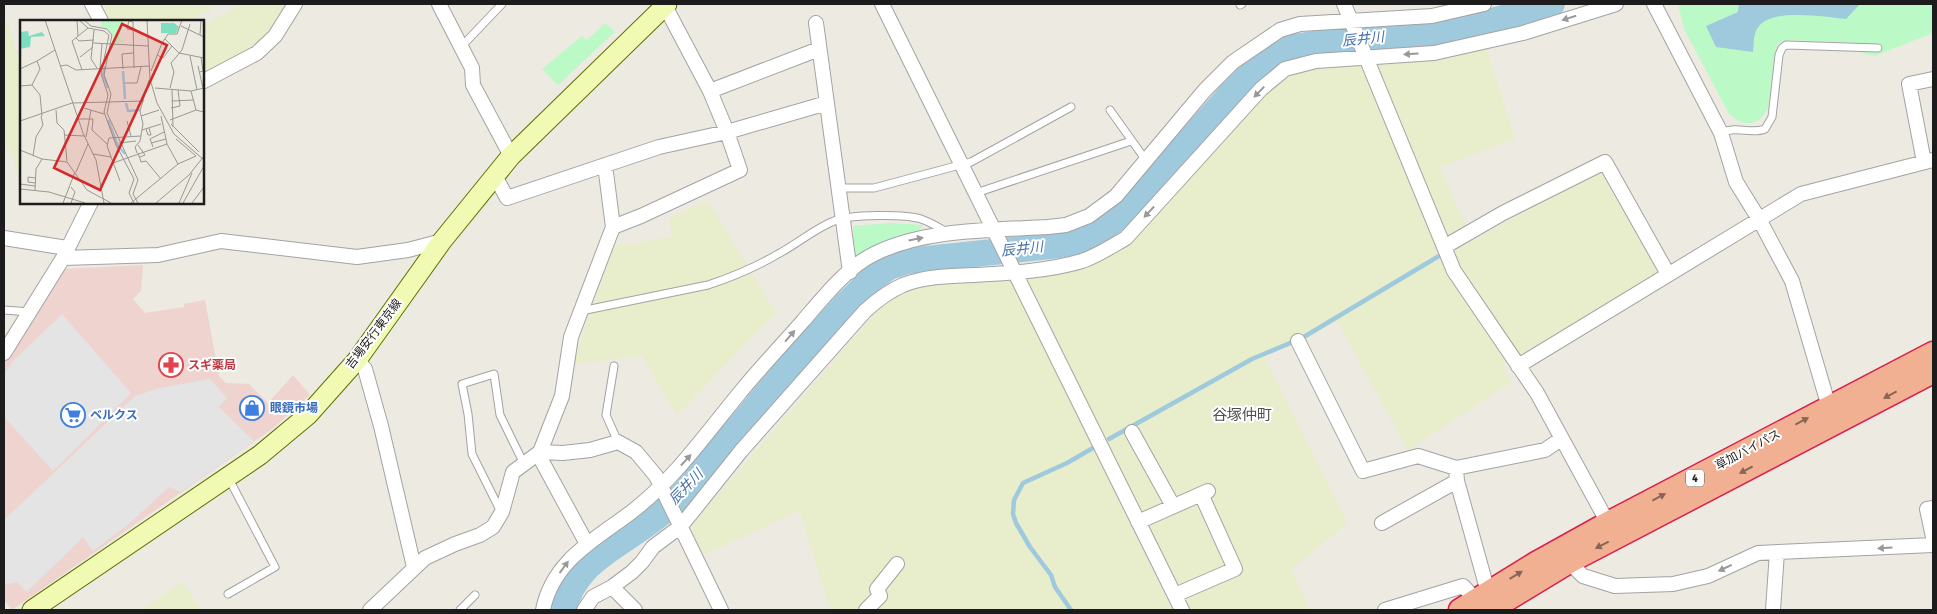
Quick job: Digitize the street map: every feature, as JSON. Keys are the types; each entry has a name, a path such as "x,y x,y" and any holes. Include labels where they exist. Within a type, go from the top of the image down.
{"highway":[{"name":"草加バイパス","path":"1478,603 1536,563 1608,523 1933,353"},
{"name":"草加バイパス","path":"1478,603 1569,562 1933,372"}],"main road":[{"name":"吉場安行東京線","path":"32,610 276,443 302,420 357,360 442,241 512,156 665,4"}],"street":[{"path":"92,4 100,20"},
{"path":"204,81 257,53 275,36 295,4"},
{"path":"439,4 472,68 474,85 512,156"},
{"path":"613,227 740,170 710,91 665,4"},
{"path":"882,4 1182,610"},
{"path":"1344,4 1454,271 1537,393 1608,523"},
{"path":"543,610 556,578 570,558 664,489 738,394 834,286 872,255 900,242 951,234 996,233 1066,225 1089,216 1116,196 1145,159 1205,90 1233,62 1280,30 1300,24 1432,16 1484,4"},
{"path":"584,610 593,597 612,587 642,562 653,547 679,521 865,311 882,297 902,285 930,278 1082,261 1106,250 1126,238 1262,89 1285,69 1316,61 1364,54 1434,53 1524,33 1616,4"},
{"path":"1654,4 1721,133 1736,182 1759,219 1792,281 1829,407"},
{"path":"816,23 850,272"},
{"path":"710,91 819,49"},
{"path":"1518,366 1802,194 1928,161 1909,84 1933,79"},
{"path":"495,176 507,198 659,147 727,132 827,102"},
{"path":"1444,247 1502,213 1606,162 1668,274"},
{"path":"370,610 425,558 480,535 493,527 502,512 513,472 539,453 562,396 570,337 613,227 605,165"},
{"path":"4,353 65,253 91,204"},
{"path":"4,238 65,253 158,255 221,241 357,257 408,250 442,241"},
{"path":"1298,341 1363,471 1418,456 1456,475"},
{"path":"357,360 365,369 381,426 414,567"},
{"path":"1132,432 1173,506"},
{"path":"1382,523 1456,475 1545,450 1561,439"},
{"path":"539,453 590,450 618,442 636,452 664,489 721,610"},
{"path":"539,453 587,544"},
{"path":"1456,475 1478,603"},
{"path":"1138,522 1204,493 1235,569 1175,595"},
{"path":"1933,508 1927,509 1933,537"},
{"path":"1569,562 1583,576 1615,586 1673,584 1708,576 1758,553 1933,545"},
{"path":"1773,610 1777,552"},
{"path":"866,610 880,596 878,589 896,564"},
{"path":"1384,610 1463,586 1478,603"},
{"path":"612,587 635,610"}],"lane":[{"path":"461,47 502,4"},
{"path":"1721,133 1730,128 1760,132 1765,129 1772,117 1779,55 1782,48 1786,45 1878,48"},
{"path":"839,188 874,188 971,162 1071,107"},
{"path":"1110,110 1145,159"},
{"path":"976,193 1131,141"},
{"path":"580,311 708,285 778,254 823,226 843,218 909,216 951,234"},
{"path":"4,310 30,312"},
{"path":"614,366 606,415 618,442"},
{"path":"502,512 472,454 468,414 462,384 494,374 500,415 524,464"},
{"path":"228,476 275,567 228,594"},
{"path":"460,610 474,595"}],"shaded area":[{"path":"143,265 141,291 133,299 145,313 184,307 184,304 205,300 219,376 226,383 249,384 268,403 293,375 310,395 272,429 12,610 4,600 4,363 29,326 62,269"},
{"path":"62,314 131,393 53,471 4,417 4,374 14,360"},
{"path":"210,379 227,398 219,407 254,441 180,492 169,487 129,524 93,551 83,537 27,592 17,582 4,585 4,520 135,396 159,388"}],"green space":[{"path":"102,4 208,4 211,10 191,20 111,20"},
{"path":"242,4 287,4 280,18 253,50 204,74 204,25"},
{"path":"1678,4 1933,4 1933,33 1875,56 1861,53 1860,43 1790,40 1778,43 1768,108 1760,119 1755,122 1744,123 1738,121 1728,112 1684,29"},
{"path":"4,10 20,63 20,172 17,173 10,146 4,148"},
{"path":"605,23 615,32 558,85 542,69 582,36 587,40"},
{"path":"1486,48 1515,139 1439,167 1474,241 1597,169 1603,171 1658,270 1655,277 1502,365 1512,382 1408,450 1337,321 1303,341 1264,357 1348,523 1291,569 1310,610 830,610 800,511 703,555 693,532 695,521 879,309 897,297 924,286 1111,252 1277,80 1305,66"},
{"path":"708,201 776,313 677,415 642,356 573,364 614,246 672,237 669,217"},
{"path":"891,223 923,225 919,231 878,243 855,256 853,226"},
{"path":"182,582 201,610 142,610"}],"water":[{"path":"1739,4 1860,4 1846,19 1787,15 1766,20 1759,26 1756,32 1753,52 1716,47 1706,26 1738,12"}],"waterway":[{"name":"辰井川","path":"563,610 576,581 585,570 595,560 654,519 683,494 789,367 847,303 873,278 889,267 907,261 1074,243 1091,236 1125,213 1230,95 1259,66 1276,54 1292,47 1342,40 1415,35 1464,29 1552,4"},
{"path":"1109,439 1252,359 1302,338 1439,256"},
{"path":"1071,610 1055,587 1051,575 1030,547 1016,523 1013,514 1014,500 1023,483 1067,463 1093,448"}],"place":[{"name":"スギ薬局","path":"171,365"},
{"name":"眼鏡市場","path":"252,408"},
{"name":"ベルクス","path":"73,415"}],"district":[{"name":"谷塚仲町","path":"1242,415"}]}
